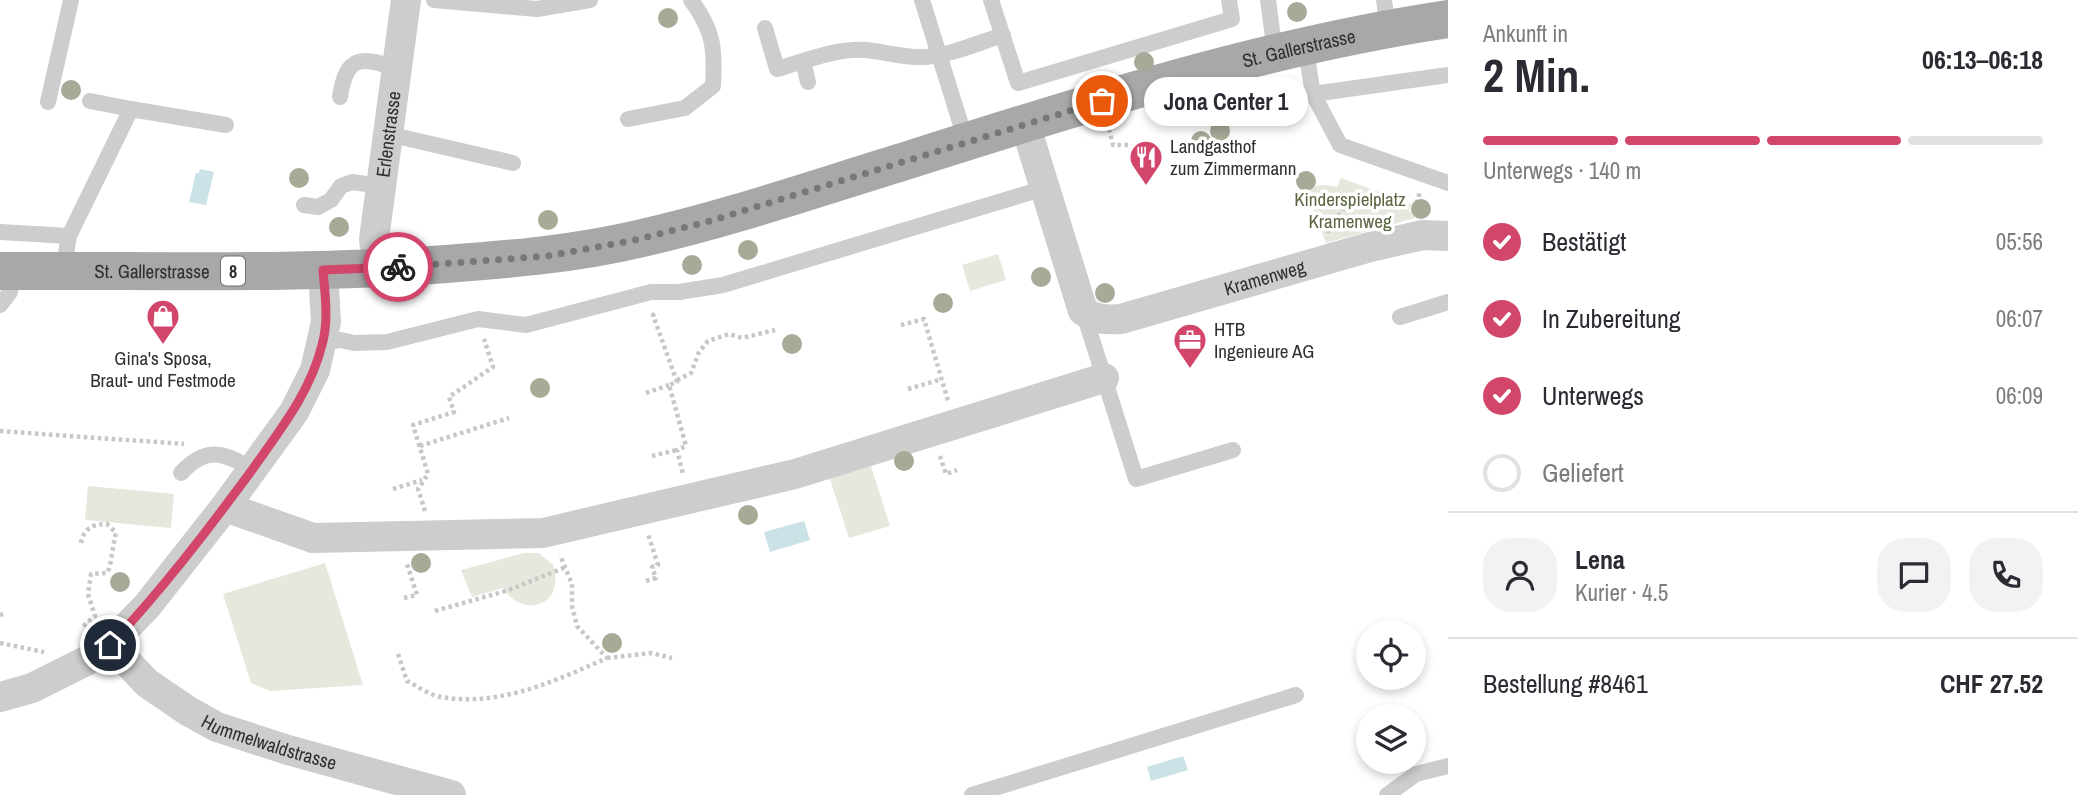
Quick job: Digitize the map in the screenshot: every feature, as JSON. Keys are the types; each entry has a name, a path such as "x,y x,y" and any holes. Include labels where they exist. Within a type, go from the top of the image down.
{"main road":[{"name":"St. Gallerstrasse","path":"4,282 66,253 323,270 548,256 635,240 710,221 966,141 1290,49 1386,14 1448,19"}],"street":[{"name":"Erlenstrasse","path":"377,268 374,239 406,0"},
{"path":"1025,124 1083,311"},
{"name":"Kramenweg","path":"1083,311 1104,320 1121,319 1370,247 1423,235 1448,236"},
{"path":"0,697 42,683 86,661 110,645 147,606 225,507 294,412 305,391 323,342 326,322 323,270"},
{"path":"225,507 313,538 543,533 795,474 1104,378"},
{"name":"Hummelwaldstrasse","path":"110,645 147,683 217,727 288,750 451,795"}],"lane":[{"path":"48,102 71,0"},
{"path":"434,0 537,9 590,0"},
{"path":"628,119 685,108 713,86 715,51 704,17 691,0"},
{"path":"922,0 966,141"},
{"path":"991,0 1018,83 1232,19 1229,0"},
{"path":"1268,0 1339,145 1448,183"},
{"path":"765,27 777,69 847,51 865,50 923,57 939,55 1003,35"},
{"path":"340,97 343,75 361,61 376,61 397,69"},
{"path":"803,61 808,82"},
{"path":"1313,94 1448,75"},
{"path":"90,101 226,125"},
{"path":"0,232 66,253 131,110"},
{"path":"388,134 513,163"},
{"path":"304,205 318,207 331,200 341,186 352,182 381,186"},
{"path":"323,342 387,342 478,319 526,325 651,292 679,292 723,285 1045,188"},
{"path":"1400,317 1448,302"},
{"path":"1083,311 1136,479 1233,450"},
{"path":"181,473 194,459 207,455 222,454 252,468"},
{"path":"972,795 1296,695"},
{"path":"1387,795 1416,774 1448,766"}],"path":[{"path":"1110,133 1113,145 1130,145"},
{"path":"1327,240 1329,225 1343,211 1345,198"},
{"path":"677,380 653,315 669,309 679,292"},
{"path":"432,535 418,489 428,474 413,425 453,412 449,397 493,367 478,319"},
{"path":"901,325 925,319 955,425"},
{"path":"646,393 677,382 691,373 699,352 708,341 729,334 742,338 775,330"},
{"path":"908,389 942,379"},
{"path":"652,456 686,446 669,385"},
{"path":"420,446 509,418"},
{"path":"0,431 192,445"},
{"path":"677,450 690,499"},
{"path":"393,489 424,480"},
{"path":"641,510 659,565 652,567 656,578 646,581"},
{"path":"73,634 94,616 88,594 90,574 107,573 111,568 110,553 116,533 107,524 92,526 86,530 81,543"},
{"path":"553,530 572,584 572,606 577,626 607,658"},
{"path":"398,536 417,594 404,598"},
{"path":"435,611 509,590 566,567"},
{"path":"398,654 407,681 438,697 475,699 520,693 607,658 651,653 672,658"}],"green space":[{"name":"Kinderspielplatz Kramenweg","path":"1341,178 1412,204 1409,210 1415,218 1326,243 1305,187 1337,187"},
{"path":"998,254 1006,280 970,291 962,265"},
{"path":"870,463 890,526 849,538 829,476"},
{"path":"88,486 174,494 171,528 85,520"},
{"path":"524,553 539,553 553,565 555,579 548,599 540,604 521,603 511,598 503,588 472,597 461,570"},
{"path":"325,563 363,685 270,691 251,683 223,594"}],"water":[{"path":"200,169 214,172 206,205 189,202 196,173 199,173"},
{"path":"804,521 810,540 770,552 764,532"},
{"path":"1183,756 1188,770 1151,781 1147,767"}],"way so far":[{"path":"398,267 548,256 635,240 710,221 1102,101"}],"place":[{"name":"Jona Center 1","path":"1102,101"},
{"name":"Landgasthof zum Zimmermann","path":"1146,187"},
{"name":"Gina's Sposa, Braut- und Festmode","path":"163,346"},
{"name":"HTB Ingenieure AG","path":"1190,370"}],"route":[{"path":"110,645 147,606 225,507 294,412 315,370 323,342 326,310 323,270 398,267"}]}
